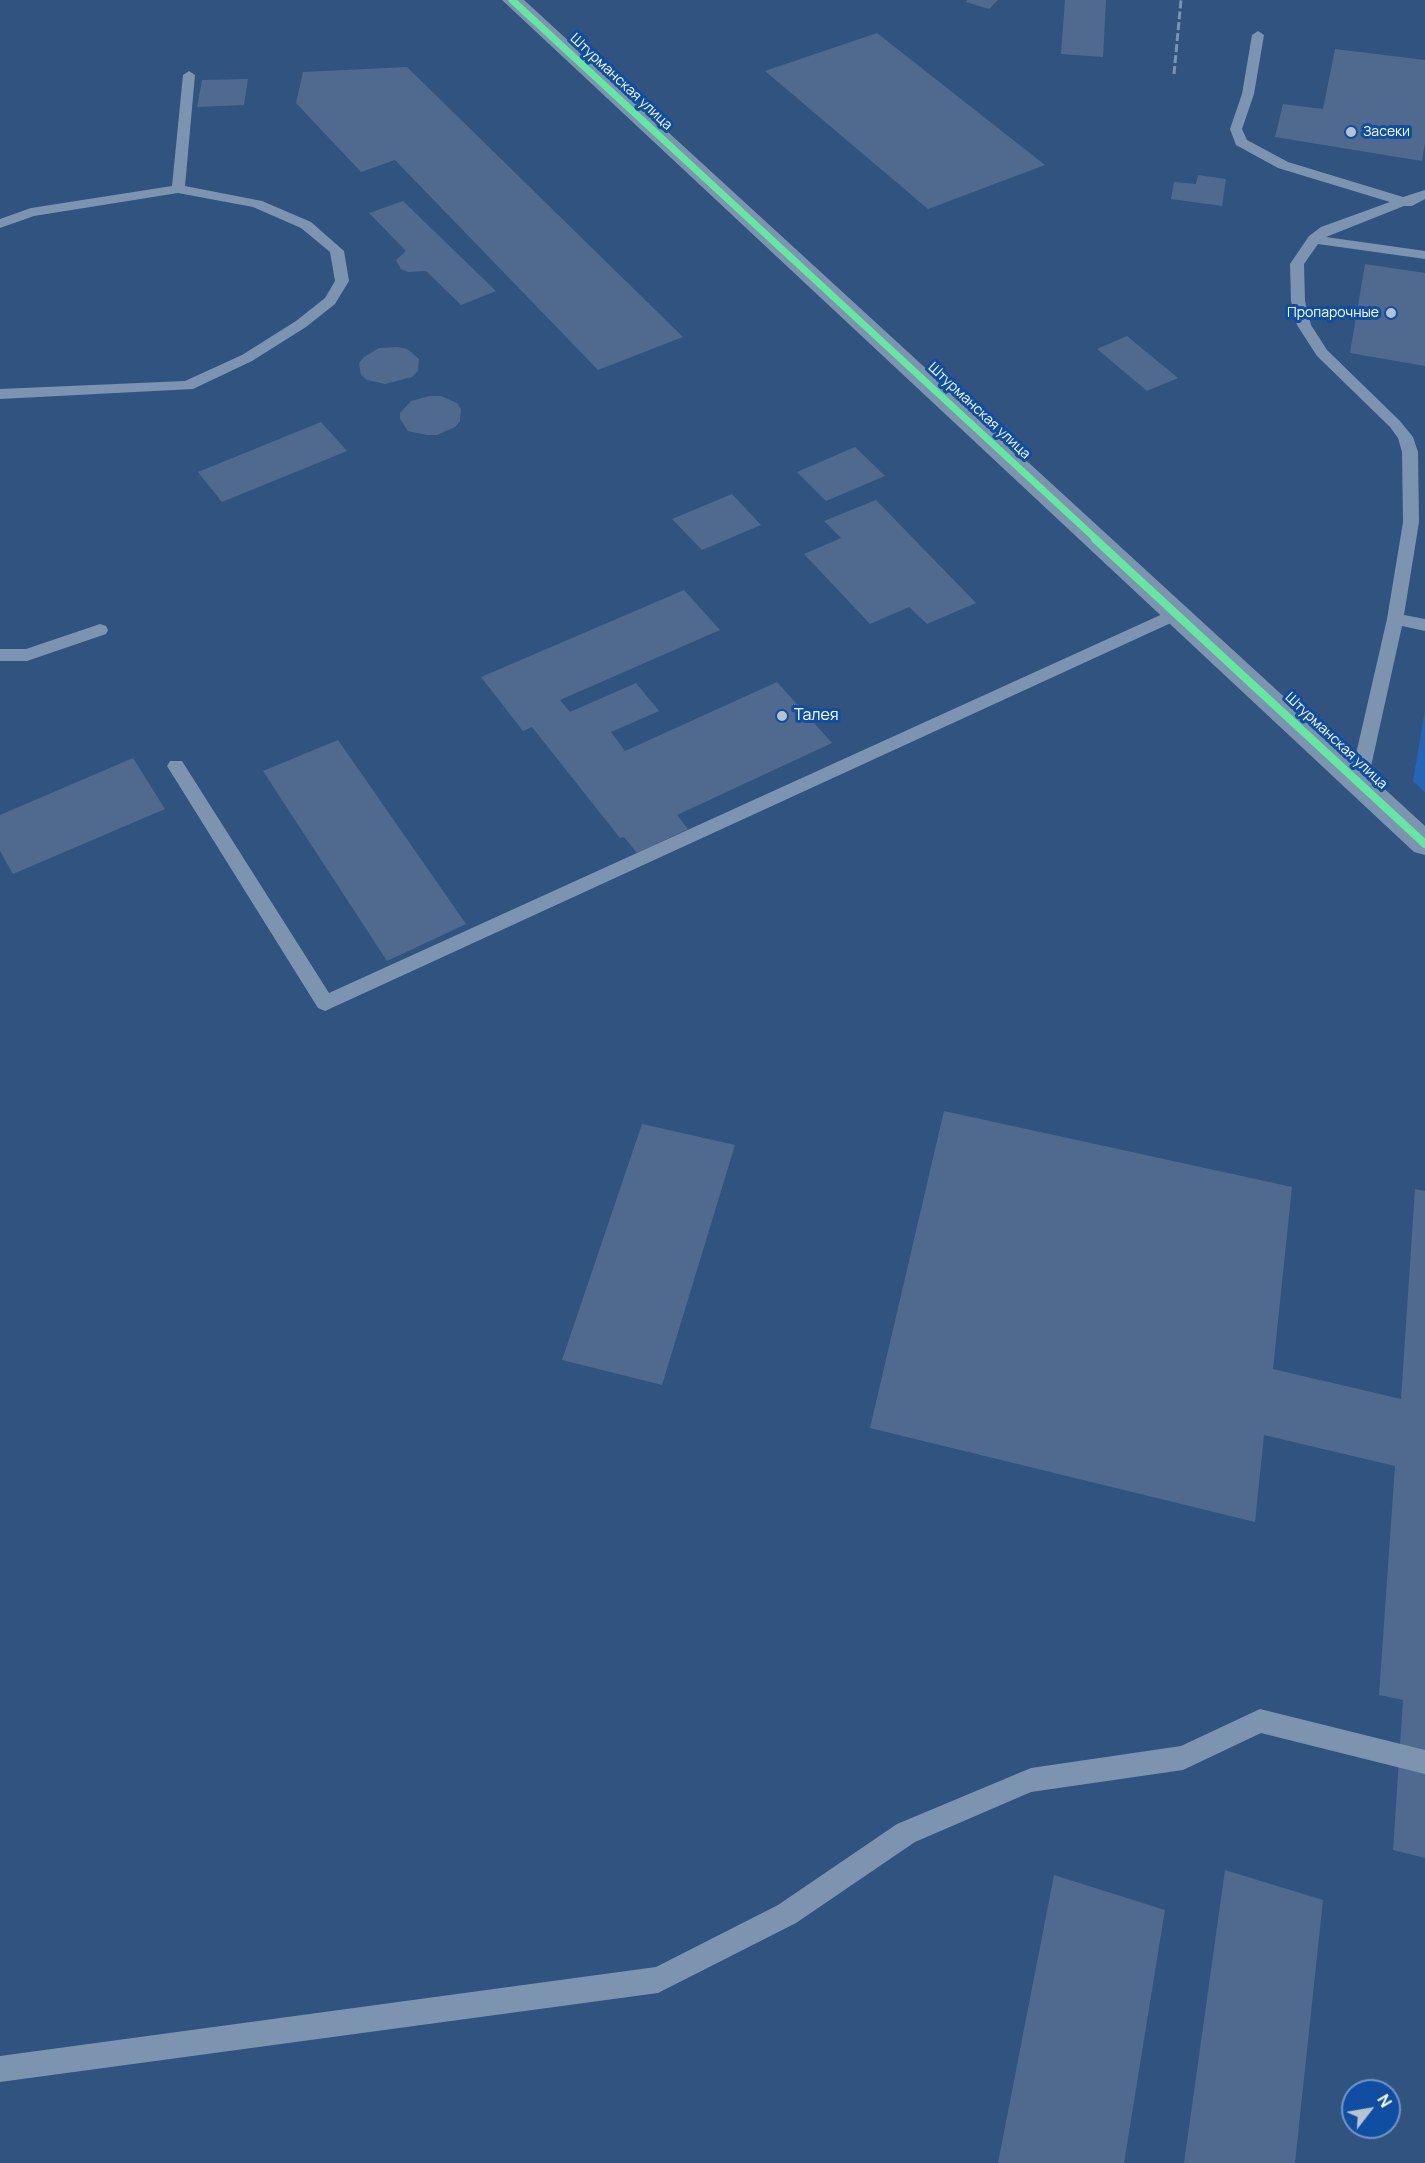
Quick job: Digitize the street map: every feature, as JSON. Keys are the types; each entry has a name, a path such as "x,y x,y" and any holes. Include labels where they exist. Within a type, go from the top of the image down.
{"street":[{"name":"Штурманская улица","path":"512,0 1359,780 1425,844"}],"lane":[{"path":"1258,35 1248,94 1236,129 1241,142 1283,165 1404,202 1425,206"},
{"path":"178,189 189,75"},
{"path":"0,224 31,212 178,189 257,204 306,225 337,251 342,281 330,301 301,324 247,358 188,386 0,394"},
{"path":"1359,780 1395,619 1411,522 1410,452 1405,437 1395,423 1322,353 1304,325 1298,301 1297,264 1314,239 1326,230 1425,194"},
{"path":"1314,239 1425,255"},
{"path":"176,766 325,1003 1178,613"},
{"path":"1395,619 1425,625"},
{"path":"0,656 27,655 100,630"},
{"path":"0,2069 658,1980 787,1914 906,1833 989,1797 1031,1780 1183,1758 1260,1721 1425,1762"}],"shaded area":[{"path":"1425,710 1425,792 1413,781"}],"building":[{"path":"967,0 998,0 989,9 966,2"},
{"path":"1065,0 1106,0 1103,57 1061,54"},
{"path":"877,33 1045,165 928,209 765,71"},
{"path":"1335,49 1425,60 1425,143 1422,161 1275,137 1283,104 1323,109"},
{"path":"407,67 683,337 598,370 395,160 361,172 296,103 303,72"},
{"path":"248,79 244,105 197,107 202,80"},
{"path":"1198,175 1226,179 1222,206 1171,199 1174,182 1196,184"},
{"path":"403,201 496,291 461,305 426,271 408,272 401,269 396,260 406,251 369,213"},
{"name":"Пропарочные","path":"1365,264 1425,273 1425,366 1350,353"},
{"path":"1127,336 1178,378 1147,391 1097,349"},
{"path":"379,348 407,349 419,359 418,371 412,377 385,384 367,380 361,375 359,363 364,357"},
{"path":"430,396 441,396 457,403 461,409 460,421 455,427 437,435 408,431 400,419 400,413 411,401"},
{"path":"321,422 347,451 222,502 198,472"},
{"path":"855,447 885,476 826,501 797,472"},
{"path":"732,494 761,525 702,550 672,519"},
{"path":"876,500 976,603 927,624 909,607 870,624 804,554 841,538 824,521"},
{"path":"684,590 720,630 560,700 570,712 636,683 659,711 611,732 625,751 777,682 832,743 677,815 688,829 637,853 624,837 620,838 532,727 523,731 481,677"},
{"path":"338,740 466,924 387,961 263,771"},
{"path":"133,758 165,809 13,874 0,851 0,815"},
{"path":"944,1111 1292,1187 1273,1369 1401,1399 1415,1189 1425,1191 1425,1858 1393,1850 1403,1700 1379,1695 1395,1466 1264,1435 1255,1522 870,1428"},
{"path":"642,1124 735,1145 662,1385 562,1360"},
{"path":"1225,1870 1323,1900 1295,2163 1184,2163"},
{"path":"1054,1875 1165,1910 1124,2163 998,2163"}],"railway":[{"path":"1174,74 1181,0"}],"cycle path":[{"path":"512,0 1425,844"}],"place":[{"name":"Засеки","path":"1351,132"},
{"name":"Пропарочные","path":"1391,313"},
{"name":"Талея","path":"782,716"}]}
